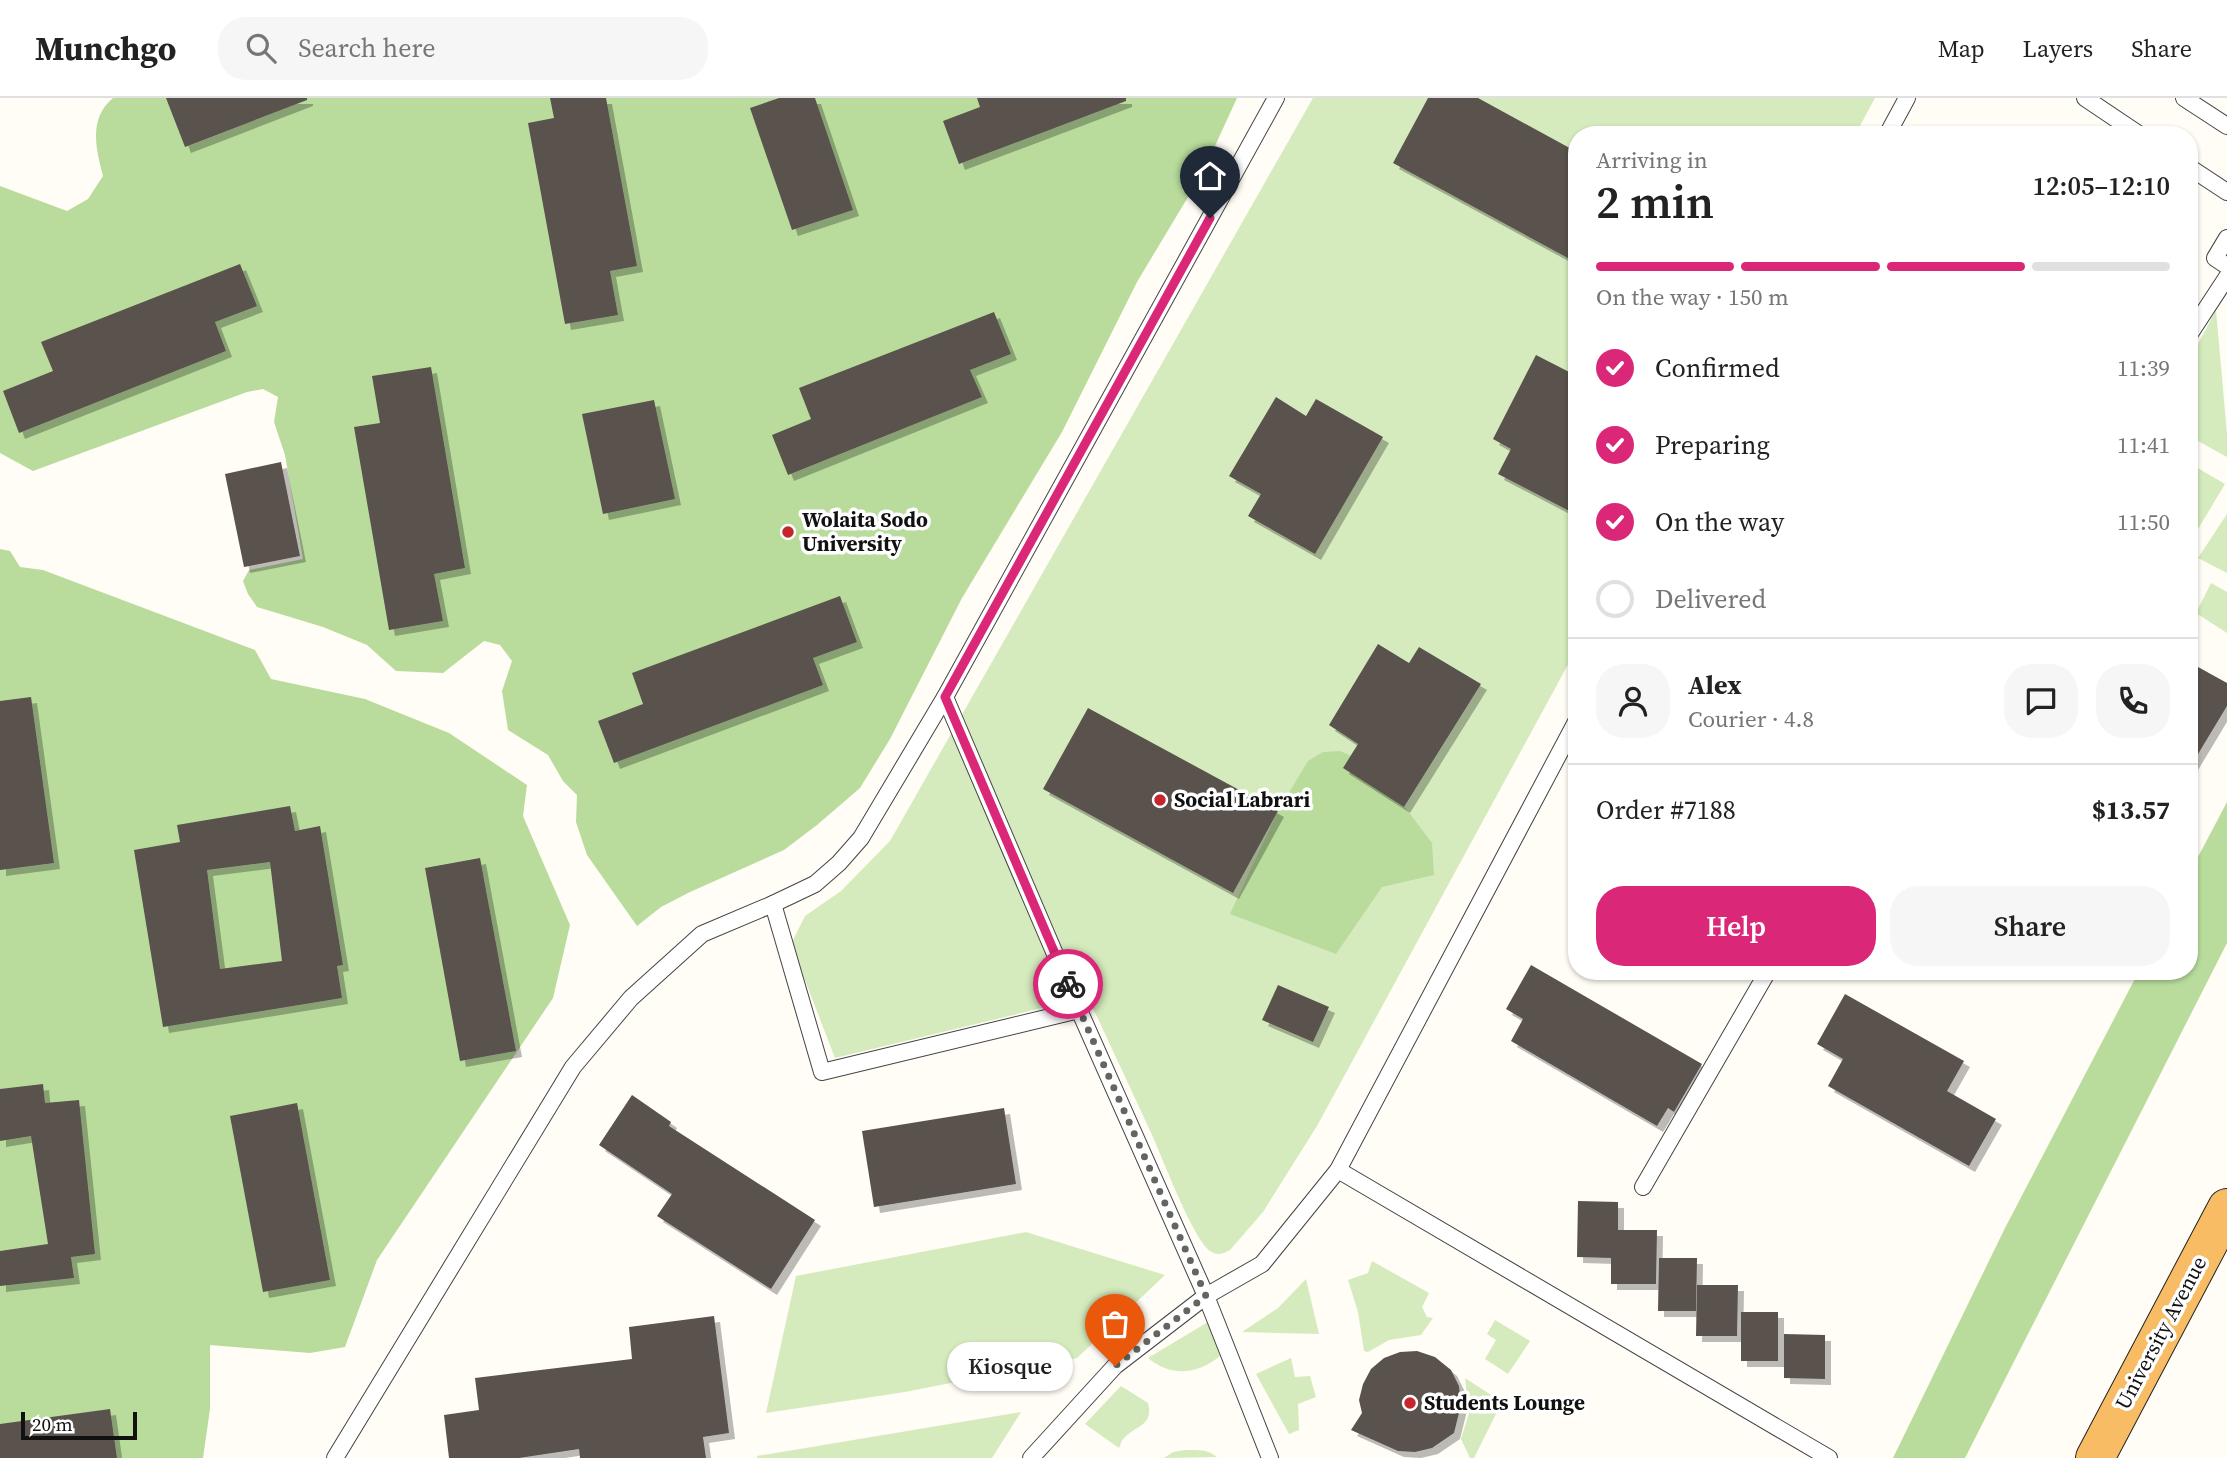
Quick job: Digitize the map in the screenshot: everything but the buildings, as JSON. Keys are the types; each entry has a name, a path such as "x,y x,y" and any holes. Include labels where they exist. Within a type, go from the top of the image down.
{"highway":[{"name":"University Avenue","path":"2095,1458 2227,1208"}],"lane":[{"path":"335,1458 573,1067 631,998 702,934 815,884 839,863 861,838 945,697 1276,98"},
{"path":"1892,126 1907,98"},
{"path":"2085,98 2127,126"},
{"path":"2184,98 2227,126"},
{"path":"2198,173 2227,192"},
{"path":"2227,238 2215,258 2227,266"},
{"path":"2198,321 2227,277"},
{"path":"945,697 1079,1010 1206,1296 1270,1458"},
{"path":"1031,1458 1115,1366 1206,1296 1262,1264 1338,1170 1568,737"},
{"path":"773,904 822,1072 1079,1010"},
{"path":"1643,1186 1763,980"},
{"path":"1338,1170 1829,1458"}],"green space":[{"path":"113,98 1237,98 1203,172 1137,282 1062,432 962,598 890,739 860,788 784,850 690,892 661,907 637,926 587,855 576,822 577,795 563,781 548,755 508,730 502,691 512,661 500,645 484,641 443,673 396,671 367,645 323,627 257,607 248,594 243,581 249,570 303,559 285,455 274,422 278,397 263,389 247,392 33,471 0,453 0,186 67,211 88,199 103,176 96,145 97,125 105,106"},
{"path":"1313,98 1875,98 1860,126 1568,126 1568,665 1317,1126 1263,1212 1230,1250 1218,1254 1210,1251 1195,1230 1088,997 835,1058 791,944 805,916 841,891 890,841"},
{"path":"2216,310 2227,457 2198,441 2198,344"},
{"path":"2198,468 2225,484 2198,529"},
{"path":"2227,514 2227,573 2198,558"},
{"path":"0,549 10,551 20,567 43,570 255,650 271,679 365,699 449,733 527,785 523,816 570,925 553,998 377,1260 345,1347 310,1353 210,1345 210,1409 203,1458 0,1458"},
{"path":"2211,583 2227,592 2227,633 2198,614"},
{"path":"1340,751 1374,766 1432,843 1434,875 1382,887 1336,954 1230,914 1278,811 1308,761 1323,752"},
{"path":"2227,802 2227,943 1965,1458 1893,1458 2005,1228 2134,980 2198,980 2198,857"},
{"path":"1026,1232 1165,1275 1077,1358 905,1392 766,1413 796,1276"},
{"path":"1372,1261 1429,1293 1422,1307 1427,1317 1433,1318 1421,1335 1389,1340 1368,1352 1364,1351 1358,1312 1348,1280 1368,1273"},
{"path":"1306,1279 1319,1334 1242,1332 1278,1308"},
{"path":"1495,1320 1530,1341 1508,1374 1485,1359 1496,1340 1487,1334"},
{"path":"1208,1322 1220,1356 1211,1362 1193,1370 1175,1371 1148,1358"},
{"path":"1291,1358 1295,1377 1310,1376 1316,1397 1298,1404 1299,1430 1289,1434 1256,1374"},
{"path":"1465,1378 1502,1402 1474,1458 1470,1458 1461,1439 1469,1413"},
{"path":"1121,1386 1148,1403 1149,1411 1146,1421 1123,1439 1119,1448 1085,1424"},
{"path":"1021,1412 992,1458 757,1458 757,1456"},
{"path":"1206,1451 1217,1457 1164,1458 1173,1452"}],"way so far":[{"path":"1068,984 1206,1296 1115,1366"}],"place":[{"name":"Wolaita Sodo University","path":"788,532"},
{"name":"Social Labrari","path":"1160,800"},
{"name":"Kiosque","path":"1115,1366"},
{"name":"Students Lounge","path":"1410,1403"}],"route":[{"path":"1068,984 945,697 1210,218"}]}
